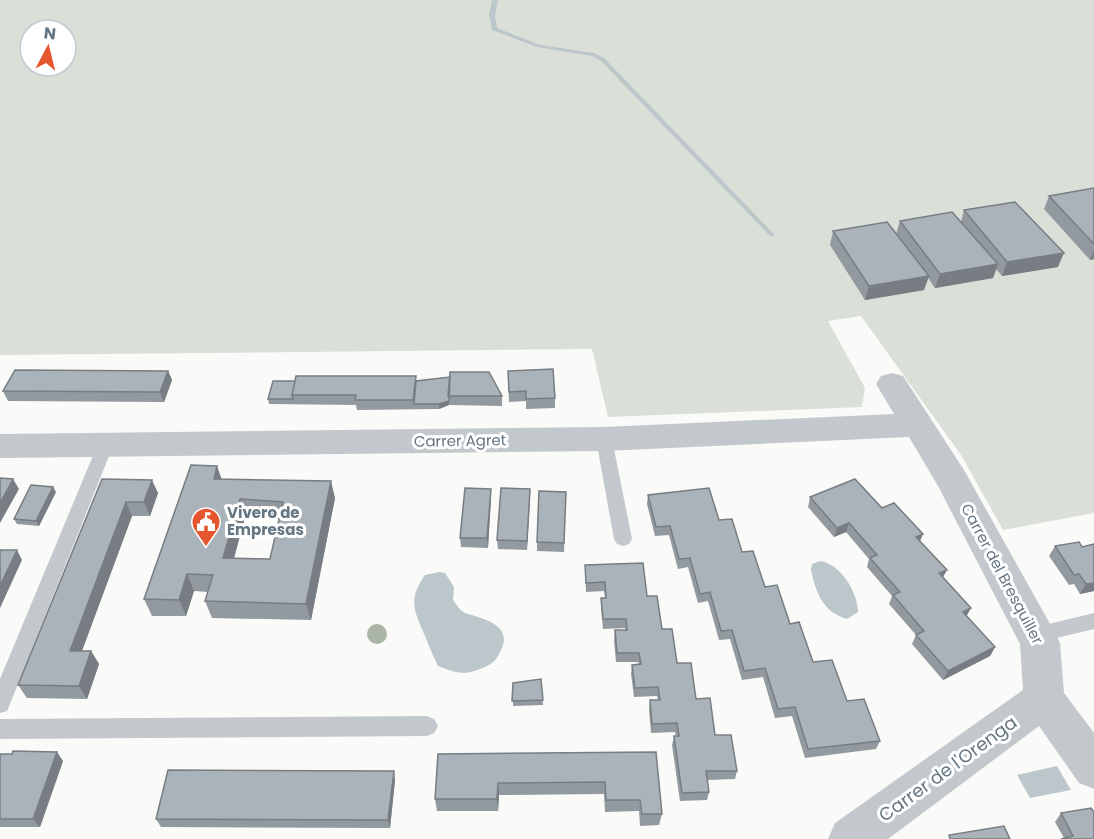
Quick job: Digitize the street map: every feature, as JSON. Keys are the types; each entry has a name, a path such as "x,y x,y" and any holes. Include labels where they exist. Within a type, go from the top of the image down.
{"street":[{"name":"Carrer del Bresquiller","path":"892,384 952,479 1036,635 1043,662 1044,699"},
{"name":"Carrer Agret","path":"0,446 604,439 919,425"},
{"path":"1044,699 1094,768"},
{"name":"Carrer de l'Orenga","path":"851,839 1044,699"}],"lane":[{"path":"604,439 623,540"},
{"path":"0,704 105,446"},
{"path":"1036,635 1094,621"},
{"path":"0,729 427,726"}],"shaded area":[{"path":"0,0 1094,0 1094,513 1003,530 961,455 861,316 828,321 865,388 862,407 608,417 592,349 0,355"},
{"path":"820,561 828,563 841,573 852,588 858,612 847,619 832,612 818,594 811,570 812,564"},
{"path":"445,573 454,587 453,600 461,611 494,624 503,634 504,641 496,660 487,666 462,673 438,666 418,620 414,599 425,575"},
{"path":"1057,766 1071,790 1030,798 1017,775"}],"building":[{"path":"1094,188 1094,244 1049,196"},
{"path":"1015,202 1064,253 1007,262 964,210"},
{"path":"952,212 998,264 940,274 900,221"},
{"path":"887,222 929,276 869,286 833,231"},
{"path":"553,369 555,398 526,399 526,391 509,392 508,371"},
{"path":"15,370 168,371 160,392 3,391"},
{"path":"450,372 489,372 502,396 448,396"},
{"path":"296,376 416,376 413,400 355,400 356,395 292,395"},
{"path":"450,377 449,401 439,404 414,404 416,381"},
{"path":"273,381 295,381 293,399 268,399"},
{"name":"Vivero de Empresas","path":"191,465 217,466 214,479 331,481 306,604 205,601 213,575 187,574 179,600 144,599","holes":["240,499 283,502 270,559 223,558"]},
{"path":"0,478 13,479 0,503"},
{"path":"102,479 152,480 144,502 126,502 70,651 91,651 79,686 18,685"},
{"path":"855,479 882,508 894,503 923,534 916,537 947,570 939,573 971,608 963,612 995,647 948,671 916,635 924,631 893,595 900,592 870,558 877,555 849,523 837,528 810,497"},
{"path":"31,485 53,487 36,521 14,519"},
{"path":"465,488 491,489 487,538 460,538"},
{"path":"501,488 530,489 527,541 497,540"},
{"path":"709,488 719,520 732,519 742,552 753,551 765,587 777,585 790,624 799,622 813,662 832,660 847,701 864,699 880,741 808,749 795,707 778,709 765,668 744,671 732,630 721,631 710,592 700,594 690,558 679,559 670,526 656,527 648,495"},
{"path":"539,491 566,492 564,543 537,542"},
{"path":"1079,542 1082,547 1094,544 1094,583 1086,584 1079,574 1074,575 1055,546"},
{"path":"0,550 17,550 0,586"},
{"path":"643,563 647,596 657,596 662,629 672,629 677,663 691,663 696,699 710,698 715,735 731,735 737,771 706,771 709,792 682,793 674,736 679,736 677,723 652,724 650,700 660,700 658,687 635,688 632,665 641,664 639,653 617,653 615,630 627,630 626,619 603,619 601,598 606,598 605,582 586,583 585,565"},
{"path":"541,679 543,700 512,701 513,683"},
{"path":"13,751 57,752 33,819 0,819 0,754 12,754"},
{"path":"656,752 662,814 642,814 640,800 606,800 605,782 498,783 497,799 435,799 438,754"},
{"path":"168,770 394,771 388,820 156,819"},
{"path":"1091,808 1094,812 1094,839 1061,839 1073,836 1061,813"},
{"path":"1004,826 1010,839 950,839 949,835"}],"waterway":[{"path":"495,0 492,16 494,29 539,46 594,55 603,60 772,235"}],"place":[{"name":"Vivero de Empresas","path":"206,548"}]}
